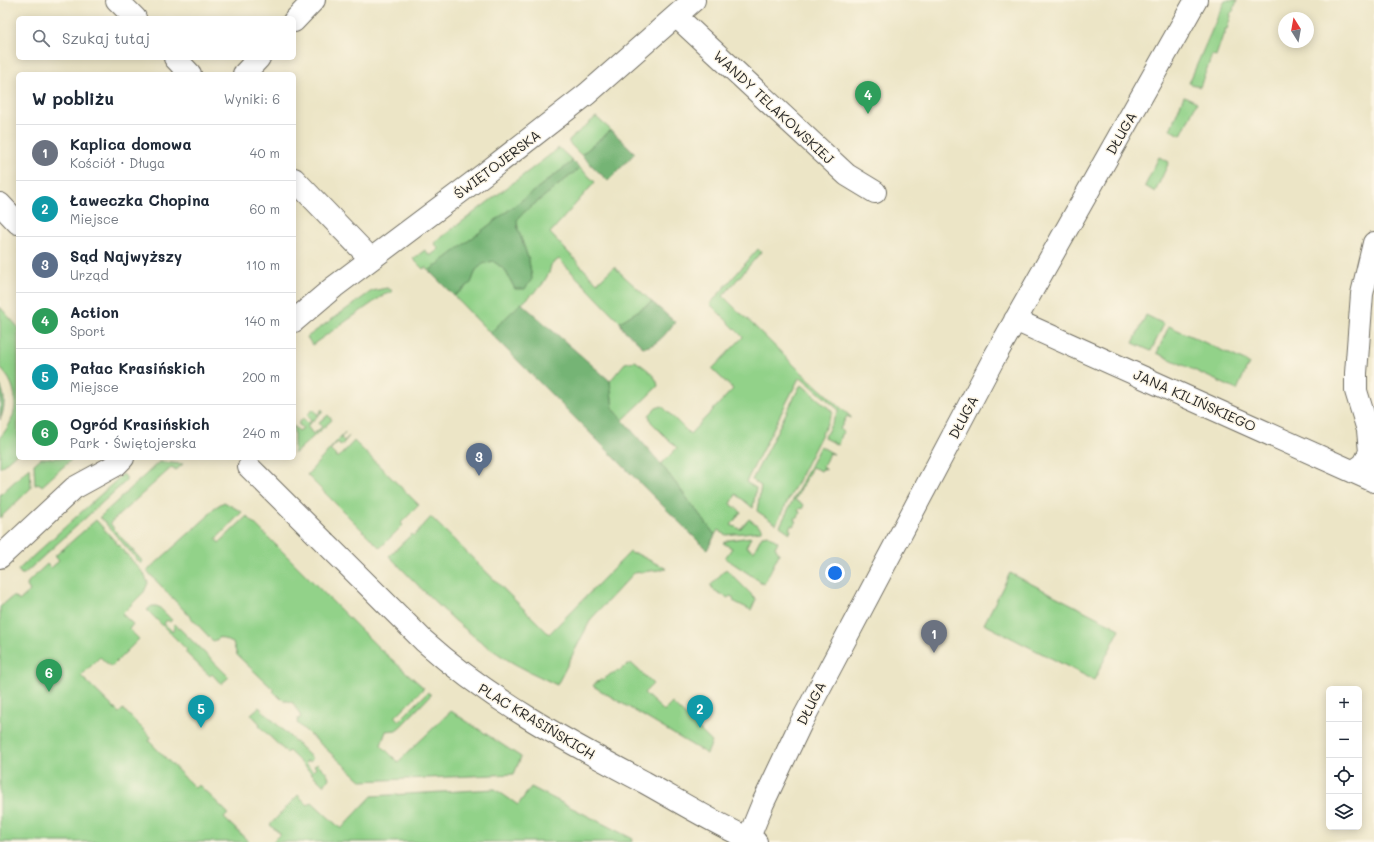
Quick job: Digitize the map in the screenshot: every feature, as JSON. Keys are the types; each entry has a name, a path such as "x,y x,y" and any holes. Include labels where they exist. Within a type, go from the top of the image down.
{"street":[{"path":"117,0 133,16"},
{"path":"296,19 314,0"},
{"name":"ŚWIĘTOJERSKA","path":"296,319 329,290 483,175 587,94 677,17 694,0"},
{"name":"DŁUGA","path":"751,841 763,803 801,723 1015,320 1196,0"},
{"name":"WANDY TELAKOWSKIEJ","path":"677,17 846,175 875,192"},
{"path":"177,60 188,72"},
{"path":"246,72 257,60"},
{"path":"296,181 371,259"},
{"path":"0,204 16,221"},
{"path":"1354,471 1364,464 1370,452 1371,433 1356,391 1356,374 1362,294 1374,243"},
{"name":"JANA KILIŃSKIEGO","path":"1015,320 1374,480"},
{"path":"0,557 74,488 94,460"},
{"path":"74,488 116,465 122,460"},
{"name":"PLAC KRASIŃSKICH","path":"249,467 413,630 442,657 468,677 550,732 751,841"}],"green space":[{"path":"1225,0 1237,0 1233,8 1234,10 1230,14 1231,16 1227,29 1225,29 1225,35 1223,35 1216,56 1212,55 1200,87 1189,83"},
{"path":"1184,96 1197,102 1181,135 1170,130"},
{"path":"596,117 611,130 581,155 569,143 569,140"},
{"path":"611,130 635,153 608,181 581,155"},
{"path":"559,148 573,161 429,271 426,267 423,269 413,259 425,250 430,256 439,249 434,243"},
{"path":"1159,157 1169,162 1155,192 1145,186"},
{"path":"573,161 580,168 523,213 517,220 518,229 529,261 532,279 525,289 515,289 505,270 493,261 483,264 476,270 471,283 454,296 429,271"},
{"path":"580,168 595,182 550,233 597,283 614,267 652,302 620,322 559,259 551,265 549,273 542,285 490,333 454,296 471,283 476,270 483,263 493,261 505,270 515,289 532,278 529,261 518,229 517,220 523,213"},
{"path":"758,249 761,252 723,296 851,418 847,416 840,429 844,432 841,434 838,445 824,438 839,410 802,378 799,378 746,482 756,488 753,508 736,494 731,504 741,512 731,525 740,529 749,519 761,528 761,531 726,535 718,530 715,535 661,464 677,448 651,422 649,415 656,408 662,406 690,434 733,389 712,369 743,337 710,304"},
{"path":"387,288 393,291 390,294 388,292 312,345 307,337 372,291"},
{"path":"652,302 675,322 657,342 643,347 623,329 620,322"},
{"path":"521,303 610,381 613,409 661,464 715,535 707,550 490,333"},
{"path":"0,307 16,325 16,454 0,468 0,437 9,425 12,418 15,396 9,379 0,365"},
{"path":"1146,315 1164,324 1151,351 1133,343"},
{"path":"1169,326 1249,363 1237,390 1157,353"},
{"path":"635,361 646,368 655,378 658,386 623,420 613,408 610,381 625,363"},
{"path":"0,385 4,402 0,420"},
{"path":"802,385 833,412 776,524 757,511 761,486 752,480 800,386"},
{"path":"313,409 318,415 322,409 323,411 307,426 313,434 322,427 319,423 328,415 332,420 296,452 296,428 299,431 303,428 298,424 303,418 308,423 312,421 307,415"},
{"path":"345,432 341,438 344,441 349,436 341,446 338,442 330,450 338,458 354,441 419,505 401,523 403,525 380,548 307,475"},
{"path":"820,446 834,454 829,453 823,467 826,470 823,469 821,471 812,467 795,500 804,505 802,509 800,508 798,511 800,512 798,518 795,517 794,520 796,521 789,529 791,530 790,533 780,526"},
{"path":"39,460 71,460 42,486 40,484 35,485 34,464"},
{"path":"159,462 183,464 176,470 172,467 110,523 143,562 141,564 100,517"},
{"path":"30,467 31,488 0,518 0,495"},
{"path":"123,474 126,477 126,481 24,574 21,574 18,570"},
{"path":"224,502 242,512 216,539 219,543 247,516 380,649 424,688 395,717 399,721 428,692 431,695 396,730 386,731 381,745 398,762 451,711 521,757 514,774 362,781 297,723 298,719 301,717 293,703 281,699 273,691 274,690 237,655 233,643 219,637 213,641 147,571 207,517 214,508"},
{"path":"431,517 549,634 630,552 667,569 634,573 591,619 557,685 509,661 472,635 443,610 389,556 412,534 414,536"},
{"path":"96,520 144,574 148,583 144,592 122,614 133,624 129,629 139,639 111,667 100,657 81,676 119,713 123,709 151,737 149,741 195,788 198,785 200,786 228,813 224,818 249,842 0,842 0,607 12,597 16,597 19,601 30,591 27,586 28,582 47,564 51,568 59,561 55,556"},
{"path":"768,535 778,542 775,547 779,554 764,584 725,558 732,548 723,543 729,540 751,537 746,547 754,551 762,536"},
{"path":"726,569 756,599 751,610 733,601 734,598 730,596 728,598 712,589 713,587 710,586"},
{"path":"1010,573 1120,629 1094,680 984,624"},
{"path":"152,606 159,607 172,620 170,622 167,620 164,624 172,631 175,628 173,626 175,624 229,677 221,684 212,674 210,676 185,652 187,650 147,610"},
{"path":"631,663 653,684 644,693 664,711 672,703 712,742 707,754 593,686 597,681 598,682 601,679 603,680 612,673 613,674 618,670 619,671"},
{"path":"259,707 313,759 310,762 308,760 305,763 313,771 316,768 314,766 317,763 327,773 329,778 324,786 289,751 287,753 259,726 260,724 251,714"},
{"path":"531,787 633,839 632,842 272,842 280,834 270,825 298,795 308,805 312,802 341,829 372,796 495,789 518,805"}],"place":[{"name":"Action","path":"868,114"},
{"name":"Sąd Najwyższy","path":"479,476"},
{"name":"Kaplica domowa","path":"934,653"},
{"name":"Ogród Krasińskich","path":"49,692"},
{"name":"Pałac Krasińskich","path":"201,728"},
{"name":"Ławeczka Chopina","path":"700,728"}]}
